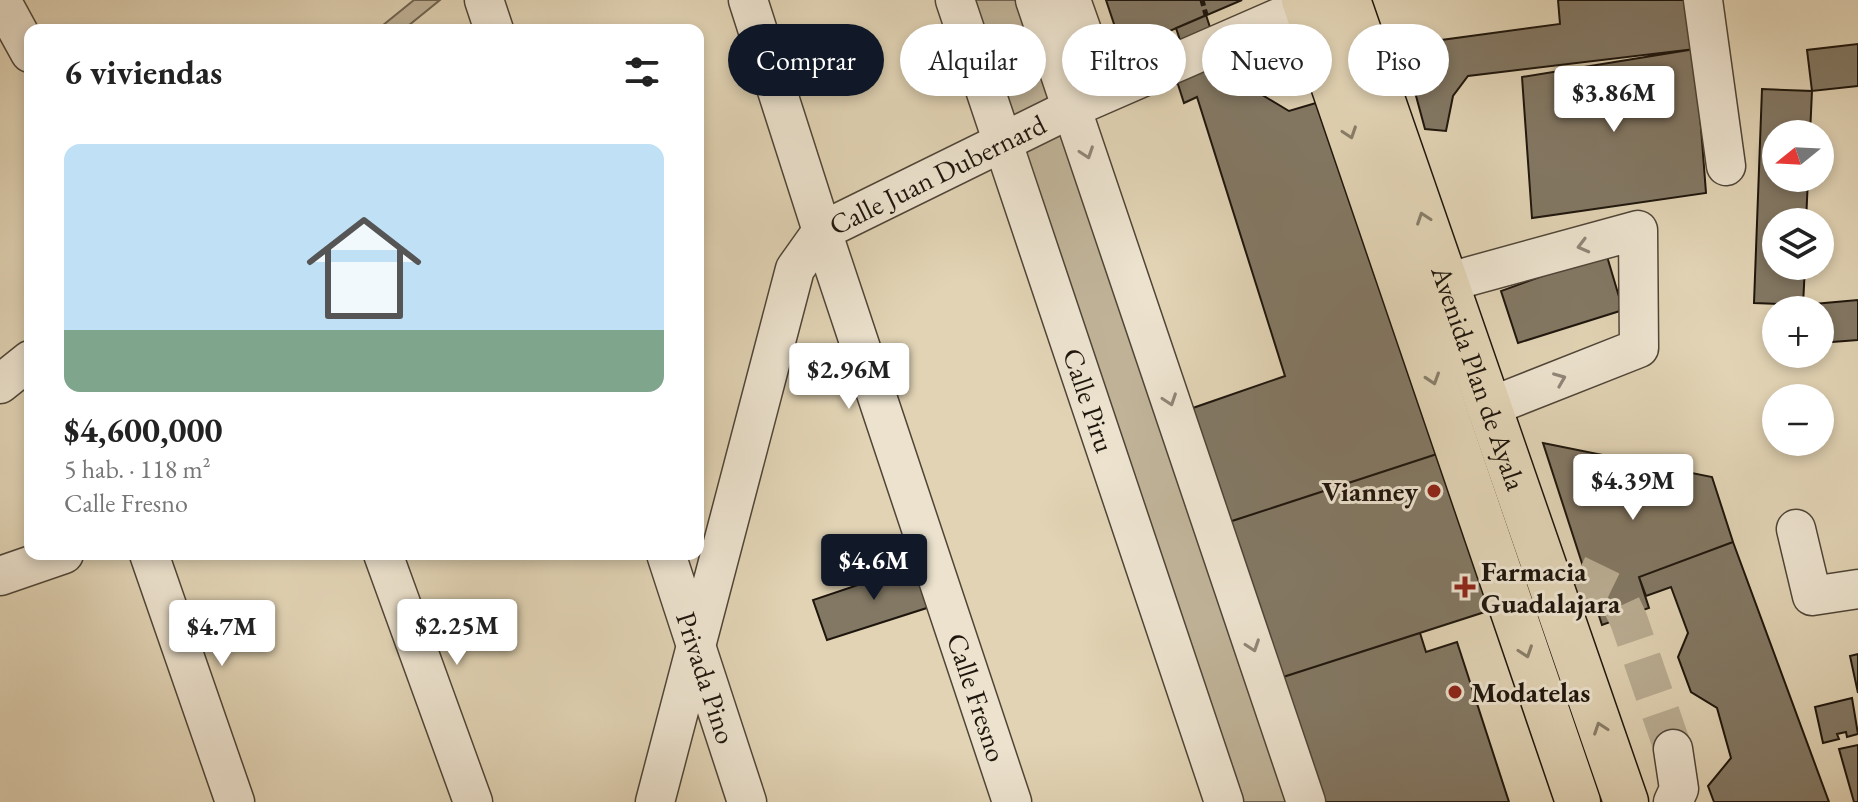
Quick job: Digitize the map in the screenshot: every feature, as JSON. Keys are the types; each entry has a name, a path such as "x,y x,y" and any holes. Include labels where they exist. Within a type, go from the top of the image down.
{"main road":[{"name":"Avenida Plan de Ayala","path":"1324,2 1445,283 1487,408 1561,574 1626,802"},
{"name":"Avenida Plan de Ayala","path":"1324,2 1578,802"}],"street":[{"path":"1,0 24,42"},
{"path":"484,0 492,24"},
{"name":"Calle Fresno","path":"748,0 1012,802"},
{"name":"Calle Piru","path":"955,0 1224,802"},
{"path":"1035,0 1088,100"},
{"path":"1071,0 1088,100 1306,802"},
{"path":"1703,0 1726,166"},
{"name":"Calle Juan Dubernard","path":"655,802 795,269 822,231 1088,100 1324,2"},
{"path":"1445,283 1638,230 1639,348 1487,408"},
{"path":"0,384 24,365"},
{"path":"1796,529 1812,596 1858,589"},
{"path":"0,576 47,560"},
{"path":"151,560 235,802"},
{"path":"385,560 473,802"},
{"name":"Privada Pino","path":"668,560 747,802"},
{"path":"1673,749 1679,789 1673,802"}],"path":[{"path":"1202,0 1206,15"}],"shaded area":[{"path":"414,0 440,0 410,24 384,24"},
{"path":"955,0 1035,0 1043,24 963,24"},
{"path":"1046,33 1062,80 1062,96 1067,96 1306,802 1224,802 987,96 1046,96"}],"building":[{"path":"1106,0 1242,0 1186,24 1114,24"},
{"path":"1558,0 1688,0 1695,49 1468,76 1453,96 1446,131 1425,129 1416,96 1449,96 1449,39 1560,24"},
{"path":"1206,15 1209,24 1202,24 1202,65 1190,70 1186,58 1185,24"},
{"path":"1858,44 1858,86 1812,91 1807,50"},
{"path":"1695,49 1706,193 1532,218 1522,77"},
{"path":"1202,65 1202,96 1264,96 1289,111 1326,100 1443,452 1226,523 1190,409 1285,376 1197,97 1184,103 1182,96 1186,96 1186,71"},
{"path":"1762,89 1812,91 1811,120 1762,120 1762,192 1807,192 1807,208 1762,208 1762,280 1804,280 1803,296 1762,296 1762,303 1754,303"},
{"path":"1606,253 1623,310 1518,343 1501,291"},
{"path":"1858,300 1858,340 1834,342 1834,302"},
{"path":"1543,443 1712,477 1733,542 1639,577 1649,608 1602,625"},
{"path":"1443,452 1494,609 1277,679 1226,523"},
{"path":"1733,542 1829,802 1714,802 1708,786 1731,758 1717,708 1691,692 1678,657 1688,633 1671,587 1646,596 1639,577"},
{"path":"920,564 933,606 827,640 813,600"},
{"path":"1420,633 1426,652 1457,642 1509,802 1318,802 1277,679"},
{"path":"1858,654 1858,693 1850,656"},
{"path":"1852,698 1858,734 1847,737 1846,732 1837,734 1839,739 1823,743 1815,707"},
{"path":"1858,745 1858,802 1854,802 1839,749"}],"tunnel":[{"path":"1577,574 1616,593 1629,621 1673,749"}],"place":[{"name":"Vianney","path":"1434,491"},
{"name":"Farmacia Guadalajara","path":"1465,587"},
{"name":"Modatelas","path":"1455,692"}]}
